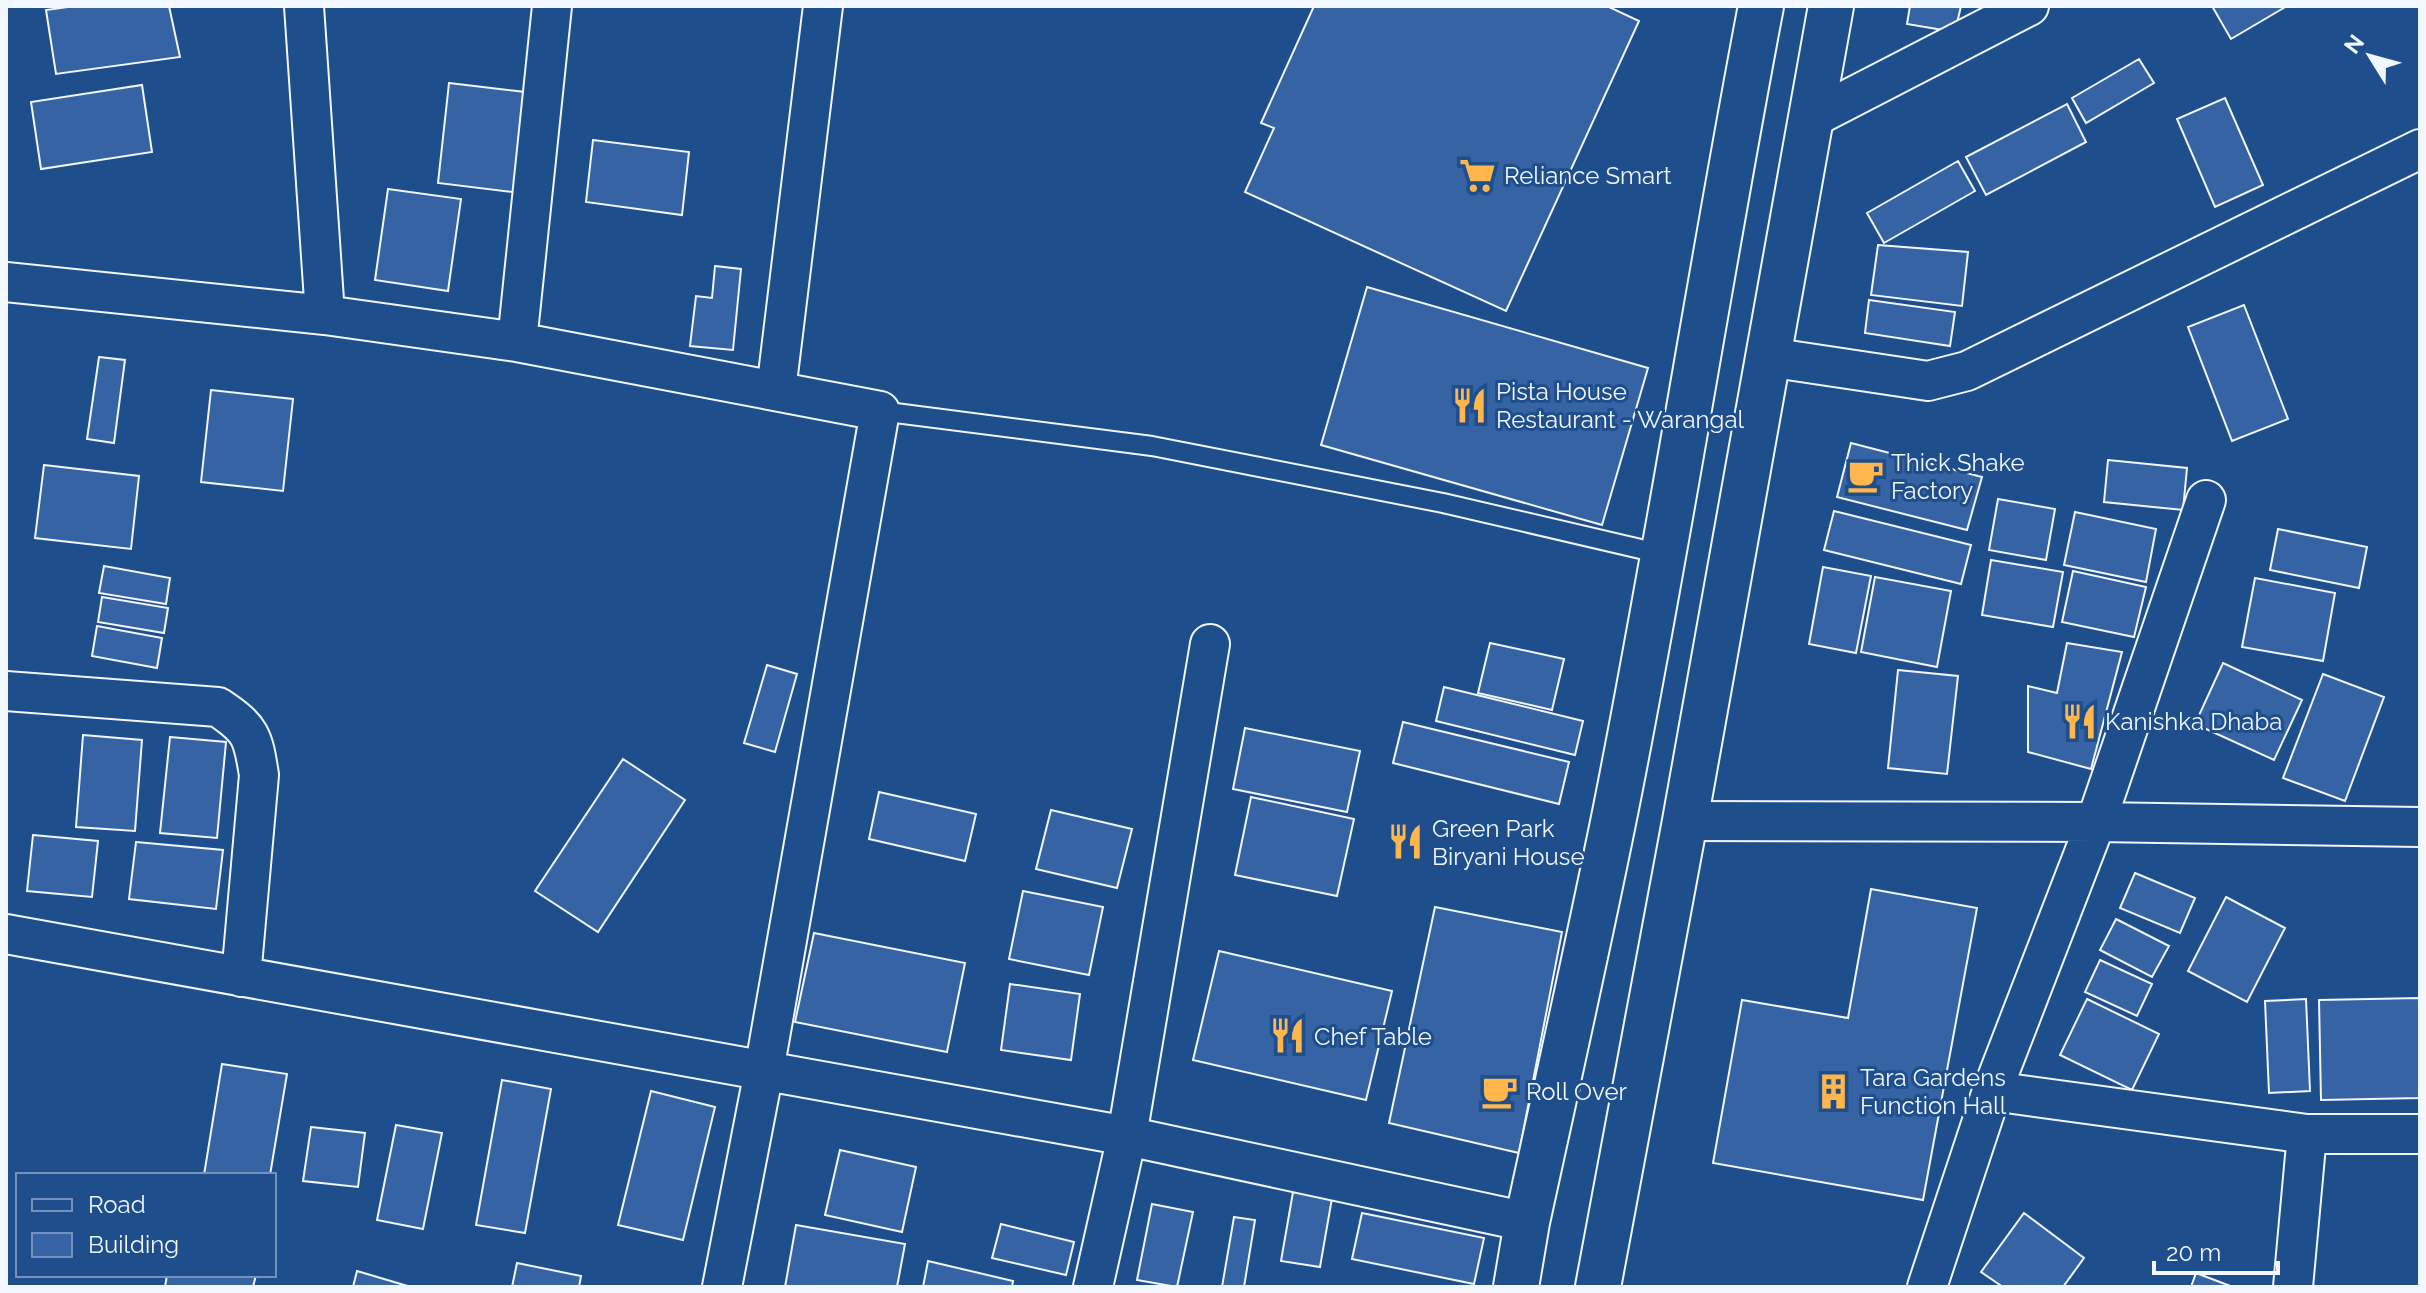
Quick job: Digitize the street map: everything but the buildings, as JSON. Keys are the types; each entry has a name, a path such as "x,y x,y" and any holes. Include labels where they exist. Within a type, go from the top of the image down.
{"main road":[{"path":"1516,1287 1527,1222 1616,807 1722,207 1761,6"},
{"path":"1598,1287 1831,6"}],"street":[{"path":"304,6 325,315"},
{"path":"517,342 552,6"},
{"path":"776,391 823,6"},
{"path":"1810,119 2029,6"},
{"path":"1768,357 1928,381 1967,371 2420,149"},
{"path":"6,282 325,315 517,342 880,411 764,1071 722,1287"},
{"path":"1927,1287 1992,1091 2096,822 2206,500"},
{"path":"1093,1287 1127,1136 1210,644"},
{"path":"6,691 218,707 242,723 255,745 259,775 241,977"},
{"path":"1685,821 2420,827"},
{"path":"6,934 1127,1136 1527,1222"},
{"path":"1992,1091 2307,1134 2420,1134"},
{"path":"2293,1287 2307,1134"}],"lane":[{"path":"880,411 1152,446 1443,503 1662,554"}],"place":[{"name":"Reliance Smart","path":"1478,175"},
{"name":"Pista House Restaurant - Warangal","path":"1470,405"},
{"name":"Thick Shake Factory","path":"1865,476"},
{"name":"Kanishka Dhaba","path":"2079,721"},
{"name":"Green Park Biryani House","path":"1406,842"},
{"name":"Chef Table","path":"1288,1036"},
{"name":"Roll Over","path":"1500,1091"},
{"name":"Tara Gardens Function Hall","path":"1834,1091"}]}
